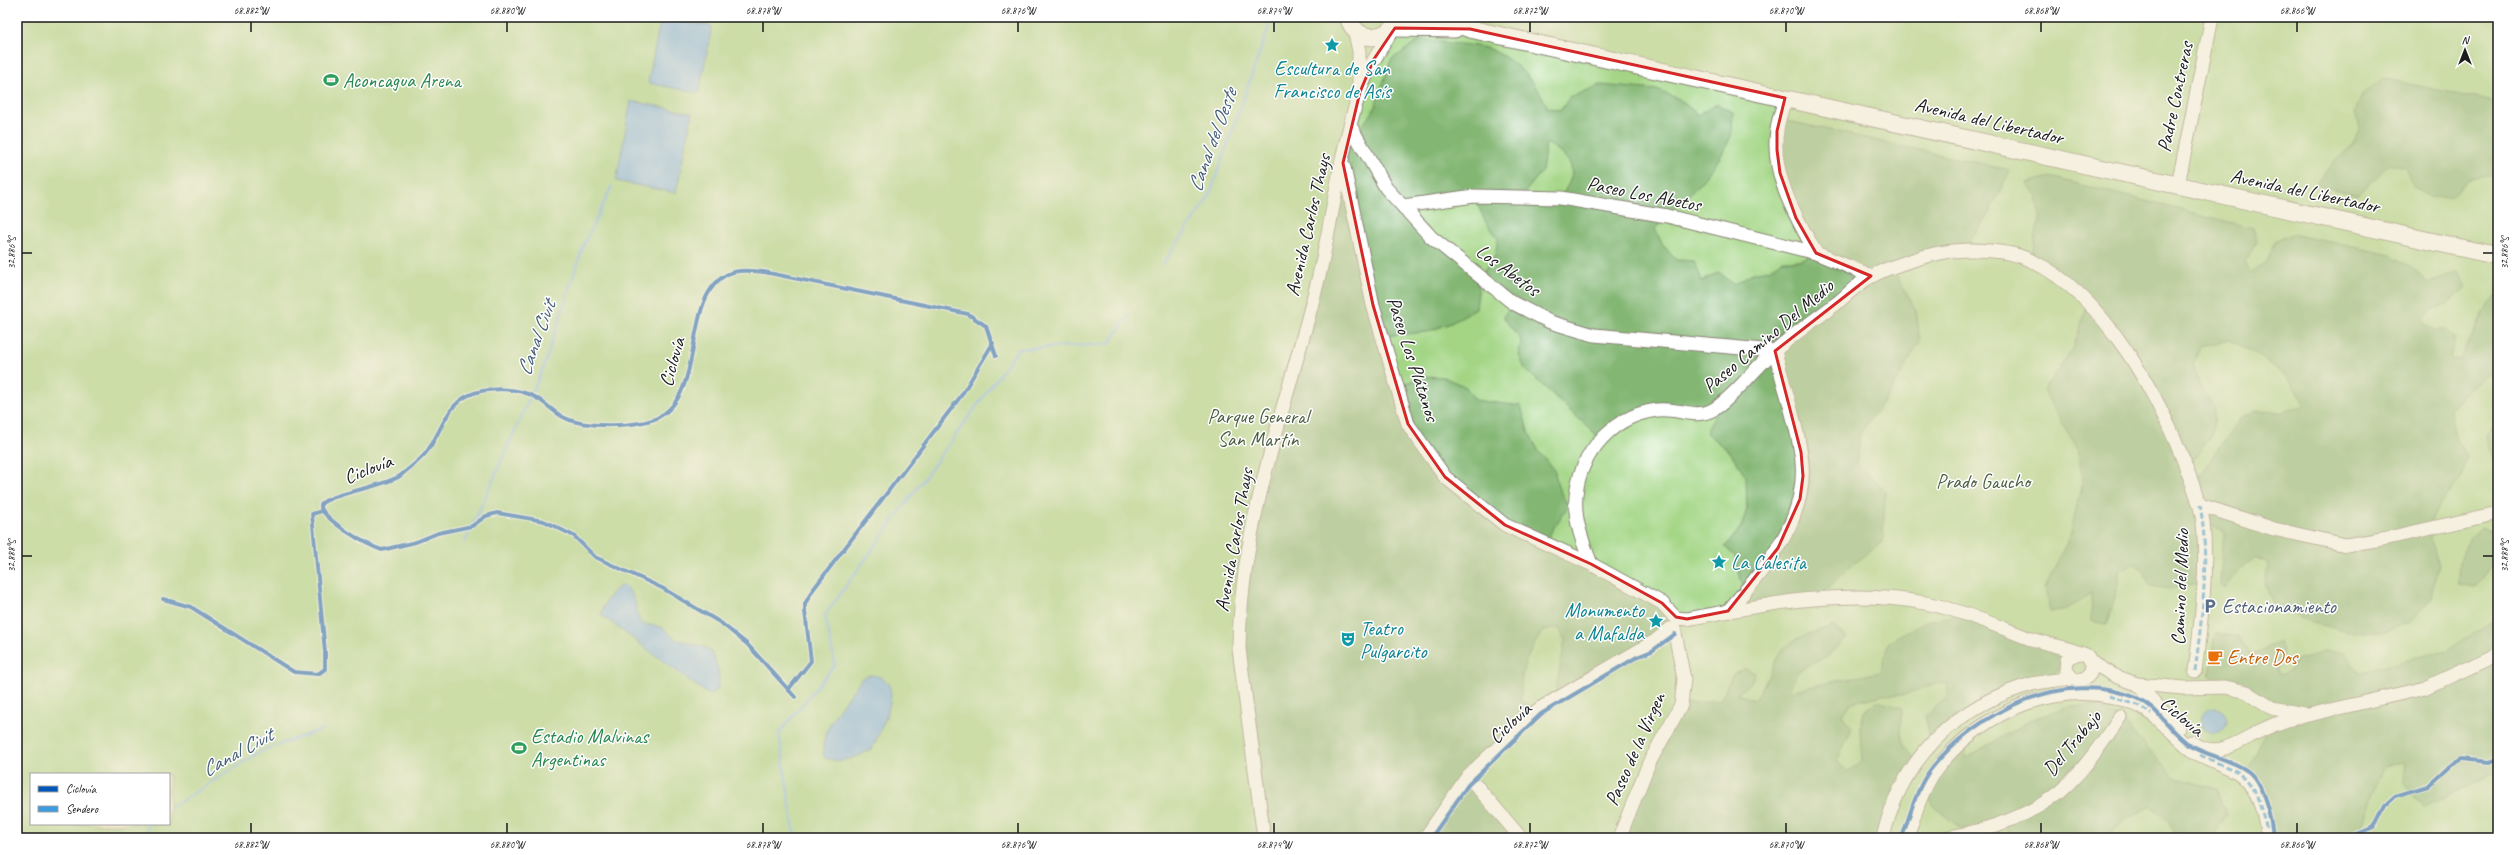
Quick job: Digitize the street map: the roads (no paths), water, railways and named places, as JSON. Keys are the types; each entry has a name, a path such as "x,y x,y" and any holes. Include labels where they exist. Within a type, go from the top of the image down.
{"main road":[{"name":"Avenida del Libertador","path":"1437,17 1470,29 2498,256"},
{"name":"Avenida del Libertador","path":"1348,21 1364,35 1373,37 1396,26 1470,29"}],"street":[{"name":"Padre Contreras","path":"2178,185 2212,17"},
{"name":"Avenida Carlos Thays","path":"1348,21 1359,52 1360,92"},
{"name":"Avenida Carlos Thays","path":"1264,838 1239,648 1239,619 1250,538 1261,486 1321,266 1328,222 1360,92 1374,59 1396,26"},
{"path":"1786,98 1777,131 1780,173 1796,218 1816,253"},
{"name":"Los Abetos","path":"1351,127 1386,188 1431,237 1513,303 1550,322 1594,335 1775,351"},
{"name":"Paseo Los Plátanos","path":"1343,163 1373,305 1408,424 1445,477 1505,525 1591,564 1662,603"},
{"name":"Paseo Los Abetos","path":"1403,206 1474,196 1561,198 1667,216 1816,253 1871,276"},
{"name":"Paseo Camino Del Medio","path":"1591,564 1576,512 1577,485 1585,462 1601,439 1619,422 1639,413 1661,409 1693,414 1706,413 1720,405 1775,351 1871,276 1940,253 1988,250 2031,260 2062,279 2097,313 2131,357 2160,404 2182,455 2200,505"},
{"path":"1728,611 1778,548 1792,523 1800,499 1803,476 1801,454 1775,351"},
{"path":"2200,505 2274,529 2346,545 2388,538 2498,513"},
{"name":"Camino del Medio","path":"2196,671 2204,583 2203,522 2200,505"},
{"path":"1425,838 1468,776 1539,708 1657,640 1674,622 1728,611 1818,598 1858,596 1889,598 1925,604 1967,614 2029,638 2086,655 2091,662 2115,676 2137,684 2183,688 2225,687 2247,692 2272,708 2309,715"},
{"name":"Paseo de la Virgen","path":"1619,838 1648,763 1681,705 1684,679 1674,622 1662,603"},
{"path":"2029,638 2066,663"},
{"path":"2038,683 2066,663 2070,657 2078,653"},
{"path":"2137,684 2185,737 2195,745 2220,750 2233,747 2270,726 2309,715 2425,688 2498,654"},
{"path":"2088,676 2092,669 2091,662"},
{"path":"2066,663 2066,670 2072,678"},
{"path":"1885,838 1896,797 1916,761 1931,742 1950,726 1977,707 2011,691 2038,683 2072,678 2080,680 2088,676 2115,676"},
{"path":"1907,838 1915,810 1934,772 1952,752 1986,723 2041,697 2079,692 2113,697 2138,705 2151,713 2191,749 2208,760 2238,772 2256,793 2268,838"},
{"name":"Del Trabajo","path":"1945,838 1968,834 2006,822 2034,808 2069,784 2099,748 2120,717"},
{"path":"1468,776 1521,838"}],"water":[{"path":"661,17 712,26 699,93 648,83"},
{"path":"631,101 692,113 676,193 616,181"},
{"path":"622,585 631,593 633,597 641,624 662,627 675,639 704,647 712,653 718,669 719,682 717,690 709,695 601,615 608,598"},
{"path":"869,675 882,678 888,684 891,693 890,704 886,716 872,749 849,759 831,760 825,758 823,748 825,738 834,716 862,678"},
{"path":"2214,708 2223,712 2227,721 2223,730 2214,734 2205,730 2201,721 2205,712"}],"waterway":[{"name":"Canal del Oeste","path":"1163,264 1209,197 1272,17"},
{"name":"Canal Civit","path":"465,542 544,366 584,244 612,186"},
{"name":"Canal del Oeste","path":"795,838 779,733 835,665 825,615 1018,349 1109,344 1129,315"},
{"name":"Canal Civit","path":"170,808 261,751 323,729"},
{"name":"Canal Civit","path":"144,838 149,825"}],"place":[{"name":"Escultura de San Francisco de Asís","path":"1332,45"},
{"name":"Aconcagua Arena","path":"331,80"},
{"name":"La Calesita","path":"1719,562"},
{"name":"Estacionamiento","path":"2210,606"},
{"name":"Monumento a Mafalda","path":"1656,621"},
{"name":"Teatro Pulgarcito","path":"1348,639"},
{"name":"Entre Dos","path":"2215,657"},
{"name":"Estadio Malvinas Argentinas","path":"519,748"}],"park label":[{"name":"Parque General San Martín","path":"1258,428"},
{"name":"Prado Gaucho","path":"1983,481"}]}
